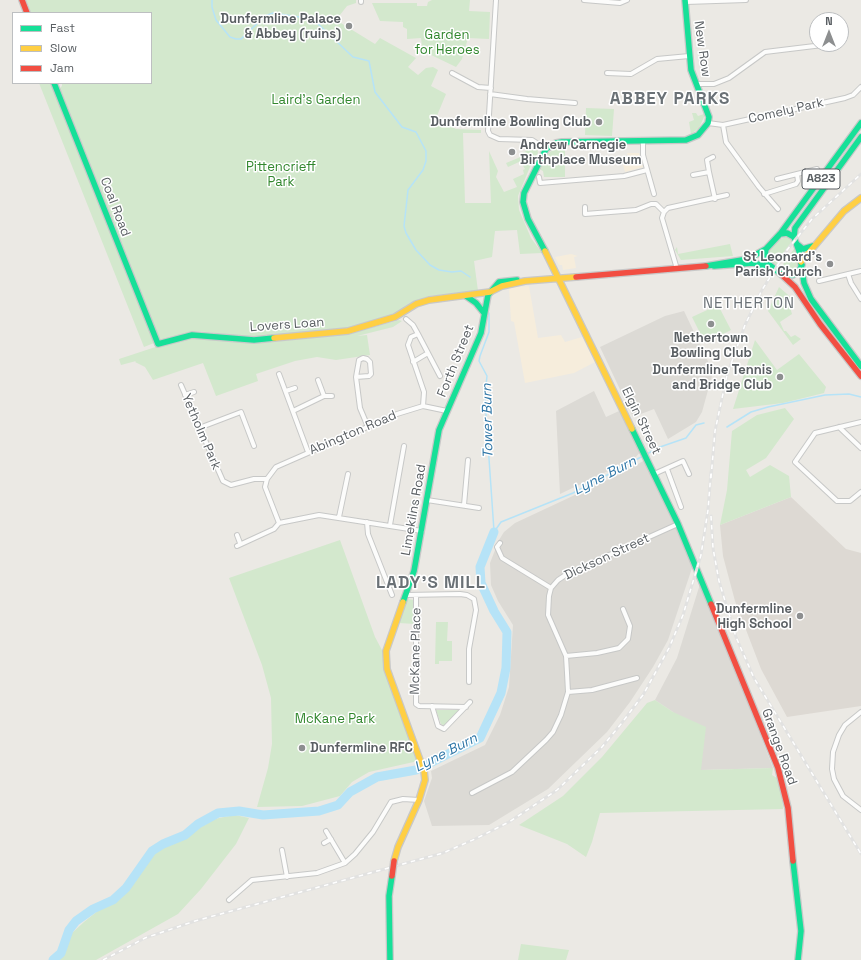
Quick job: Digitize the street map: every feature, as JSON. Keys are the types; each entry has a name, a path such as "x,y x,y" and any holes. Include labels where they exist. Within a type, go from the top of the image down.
{"street":[{"path":"22,0 27,12"},
{"path":"496,0 488,126 488,132 494,137 499,139 532,140 546,149 562,142 642,142 692,138 698,135 708,122"},
{"path":"584,0 620,3 627,0"},
{"path":"685,1 746,0"},
{"name":"New Row","path":"685,1 689,56 695,84 708,111 708,122"},
{"path":"695,84 714,84 728,78 765,52 809,47"},
{"path":"607,73 631,74 657,59 689,56"},
{"path":"457,70 453,74 478,87 490,88"},
{"name":"Coal Road","path":"54,84 155,339"},
{"name":"Comely Park","path":"708,122 723,125 844,98 853,95 861,87"},
{"path":"490,94 534,100 575,103"},
{"name":"A823","path":"766,249 780,234 861,124"},
{"path":"723,125 726,142 764,194 778,209"},
{"name":"A823","path":"794,237 795,228 861,137"},
{"path":"642,142 643,155 654,194"},
{"name":"Elgin Street","path":"546,149 524,193 523,202 528,219 559,278 643,450 678,524 700,576"},
{"path":"713,156 708,160 709,172 716,199"},
{"path":"777,179 817,169"},
{"path":"539,177 540,183 624,176 647,170"},
{"path":"693,175 709,172"},
{"path":"764,194 796,184 798,181 797,174"},
{"path":"677,269 662,218 664,212 668,208 716,199 727,195"},
{"path":"781,274 793,275 799,271 802,263 814,245 844,212 861,198"},
{"path":"585,207 585,214 636,210 651,204 656,204 664,212"},
{"path":"780,234 788,233 794,237 802,263 804,283 811,299 861,366"},
{"path":"797,244 806,249 814,245"},
{"path":"466,296 489,294 502,281 525,281 708,266 748,259 766,249"},
{"path":"766,249 765,258 770,267"},
{"path":"708,266 753,264 770,267 781,274 794,286 820,324 861,376"},
{"path":"819,280 861,271"},
{"path":"848,274 851,283 861,299"},
{"name":"Forth Street","path":"447,411 481,332 489,294"},
{"path":"466,296 476,303 484,313"},
{"name":"Lovers Loan","path":"155,339 158,344 164,344 192,335 270,340 348,331 398,316 423,301 466,296"},
{"path":"406,319 413,325 440,376"},
{"path":"418,334 411,337 408,345 424,392 423,406"},
{"path":"413,362 428,353"},
{"path":"356,377 371,374 370,362 367,359 363,358 359,360 356,377 360,408 368,426"},
{"path":"279,374 308,452"},
{"path":"318,380 324,396"},
{"name":"Yetholm Park","path":"181,385 223,481 231,485 254,479 267,479"},
{"path":"286,391 295,388"},
{"path":"185,395 194,392"},
{"path":"293,410 324,396 332,396"},
{"name":"Abington Road","path":"267,479 276,467 397,414 423,406 447,411"},
{"name":"Limekilns Road","path":"390,960 389,896 394,861 398,847 419,800 425,780 422,764 387,668 387,647 414,571 439,430 447,411"},
{"path":"199,428 241,412 254,446"},
{"path":"861,422 815,433 794,462 837,501 850,501 861,492"},
{"path":"839,427 861,448"},
{"path":"390,525 404,446"},
{"path":"464,506 468,460"},
{"path":"654,474 683,461 689,474"},
{"path":"667,469 681,507"},
{"path":"339,518 348,474"},
{"path":"267,479 265,487 279,523"},
{"path":"427,500 479,508"},
{"path":"237,535 238,545 274,529 279,523 319,516 390,525 422,531"},
{"path":"367,522 368,534 392,595"},
{"name":"Dickson Street","path":"472,793 512,772 553,732 561,715 568,692 566,656 548,615 551,588 567,574 678,524"},
{"path":"500,543 497,548 502,558 551,588"},
{"name":"Grange Road","path":"700,576 778,768 784,789 788,808 801,931 798,960"},
{"path":"406,595 460,594 467,595 474,599 476,610 469,649 469,682"},
{"name":"McKane Place","path":"416,595 415,700 419,706 466,707"},
{"path":"566,656 597,653 619,648 628,639 630,626 623,609"},
{"path":"568,692 592,690 637,678"},
{"path":"432,706 438,726 444,729 470,702"},
{"path":"861,712 845,725 839,735 834,748 832,769 834,779 843,796 861,810"},
{"path":"228,900 252,880 317,873 345,863 355,854 371,835 392,802 403,799 419,800"},
{"path":"326,831 345,863"},
{"path":"324,843 331,839"},
{"path":"282,850 287,877"}],"shaded area":[{"path":"627,153 639,153 643,167 625,172 622,161 629,159"},
{"path":"571,254 578,256 574,257 576,268 563,270 562,265 559,265 555,257"},
{"path":"529,286 538,338 561,335 565,342 582,337 595,362 574,373 525,383 514,322 511,321 509,288"},
{"path":"684,311 713,372 702,412 696,422 668,439 654,409 633,417 600,347 665,316"},
{"path":"594,391 606,417 619,411 641,451 635,458 560,494 556,411"},
{"path":"645,460 693,565 668,640 653,667 630,702 607,732 548,789 489,825 432,826 424,801 432,778 431,771 485,745 500,715 509,687 513,625 498,601 491,585 490,563 499,540 504,532 515,523 622,473"},
{"name":"Dunfermline High School","path":"791,497 846,549 861,553 861,706 787,717 761,669 735,601 723,556 720,525"},
{"path":"700,584 773,768 701,770 673,712 655,700 677,658"}],"green space":[{"name":"Pittencrieff Park","path":"26,0 356,0 356,3 347,6 336,20 375,44 380,38 416,58 408,67 418,75 426,68 433,67 438,70 431,86 446,94 436,118 456,129 481,130 481,133 463,133 465,203 491,203 489,151 498,171 496,177 504,192 517,187 513,179 524,174 523,170 525,169 519,162 508,167 506,163 523,156 522,153 526,151 525,143 537,147 538,153 532,162 518,196 519,210 531,238 542,253 520,254 517,230 495,231 492,257 474,261 478,291 429,296 410,303 396,314 348,328 269,336 243,336 197,331 163,342 160,341 60,88 62,84 152,84 152,12 31,12"},
{"name":"Garden for Heroes","path":"432,0 470,0 469,11 490,12 489,39 468,38 462,59 456,67 425,52 422,46 421,38 407,39 407,29 403,27 403,22 380,21 372,3 417,3 417,6 427,6 428,2"},
{"path":"39,84 51,84 154,343 144,347"},
{"name":"Dunfermline Bowling Club","path":"586,108 614,109 612,136 585,135"},
{"path":"692,113 696,113 698,116 704,114 704,117 699,128 691,134 689,122 694,120"},
{"path":"565,144 565,177 544,177 543,171 539,169 543,158 556,147"},
{"path":"786,236 790,237 793,241 774,268 770,264 767,253 778,241"},
{"path":"730,244 733,256 681,260 675,250 677,247 678,254"},
{"path":"796,246 798,266 790,272 784,273 779,270"},
{"path":"779,287 794,300 789,304 792,314 780,322 784,331 786,331 791,337 795,335 801,339 793,345 768,311"},
{"name":"Nethertown Bowling Club","path":"718,305 731,330 705,343 692,317"},
{"path":"399,320 402,321 393,327 357,336 367,335 370,355 336,360 317,357 295,361 256,374 258,381 216,396 203,363 153,380 145,367 135,362 136,361 121,365 119,359 192,335 245,343 270,342 350,334"},
{"name":"Dunfermline Tennis and Bridge Club","path":"755,340 777,370 799,354 826,387 824,393 783,403 733,409"},
{"path":"785,408 794,419 766,458 746,470 750,477 770,465 789,476 791,497 720,525 727,490 732,431 757,415"},
{"name":"McKane Park","path":"340,540 375,637 383,652 383,668 418,761 369,772 352,782 340,796 302,806 257,807 268,768 272,744 271,698 262,665 229,578"},
{"path":"407,599 414,600 415,624 399,623"},
{"path":"436,622 448,622 447,641 452,641 452,661 439,661 439,664 435,664"},
{"path":"655,700 673,712 706,727 701,770 773,768 772,775 777,778 782,790 783,809 600,813 586,857 567,844 519,825 563,796 602,757 647,703"},
{"path":"436,710 460,710 445,726 441,724"},
{"path":"235,815 249,818 236,844 201,889 178,914 96,960 54,960 64,950 72,933 100,909 119,900 132,886 156,850 185,837 202,823"},
{"path":"521,944 569,950 566,960 518,960"}],"waterway":[{"name":"Tower Burn","path":"212,0 212,7 216,20 230,37 241,39 265,16 273,13 306,18 317,23 353,57 369,61 375,92 402,127 416,132 426,151 426,161 423,170 408,190 404,226 406,233 416,250 430,265 439,270 452,272 461,271 470,277"},
{"name":"Tower Burn","path":"489,313 489,332 479,361 487,376 485,394 494,531"},
{"name":"Lyne Burn","path":"727,427 751,412 768,407 825,395 849,394 861,397"},
{"name":"Lyne Burn","path":"494,532 501,522 573,493 660,447 686,438 696,425 704,423"},
{"name":"Lyne Burn","path":"53,960 61,953 69,930 76,921 93,909 113,900 126,888 152,851 163,844 185,835 198,824 218,813 239,811 263,815 319,811 338,805 350,792 377,777 416,770 480,738 501,693 506,668 507,632 494,611 481,583 480,567 494,532"}],"railway":[{"path":"711,478 715,431 727,375 745,325 762,290 787,250 812,219 861,174"},
{"path":"103,960 145,938 195,921 443,853 509,822 557,790 602,747 621,724 643,695 669,648 683,615 701,555 708,510 711,472"},
{"path":"711,516 713,548 719,581 736,637 754,678 861,854"}],"traffic: fast":[{"path":"545,251 528,219 523,202 524,193 546,149 556,143 562,142 686,140 698,135 708,123 709,117 691,70 685,0"},
{"path":"54,84 158,344 192,335 254,340 274,338"},
{"path":"802,265 799,271 793,275 781,274 767,263 765,255 766,249 780,234 861,123"},
{"path":"794,237 795,228 861,137"},
{"path":"780,234 787,233 794,237 799,251 804,283 811,299 861,366"},
{"path":"797,244 803,249 813,246"},
{"path":"706,266 748,259 766,249"},
{"path":"714,266 753,263 770,267"},
{"path":"403,602 414,571 439,430 481,333 488,295 499,282 517,280"},
{"path":"466,296 476,303 484,313"},
{"path":"632,429 678,524 711,604"},
{"path":"793,861 801,931 798,960"},
{"path":"390,960 389,896 392,876"}],"traffic: slow":[{"path":"801,262 844,211 861,198"},
{"path":"545,251 632,429"},
{"path":"274,338 348,331 395,317 416,304 429,300 490,292 502,286 525,281 576,277"},
{"path":"394,861 398,847 419,800 425,780 424,771 387,669 386,651 403,602"}],"traffic: jam":[{"path":"22,0 27,12"},
{"path":"576,277 706,266"},
{"path":"782,275 795,287 820,324 861,376"},
{"path":"711,604 778,768 788,808 793,861"},
{"path":"392,876 394,861"}],"place":[{"name":"Dunfermline Palace & Abbey (ruins)","path":"349,26"},
{"name":"Dunfermline Bowling Club","path":"599,122"},
{"name":"Andrew Carnegie Birthplace Museum","path":"512,152"},
{"name":"St Leonard's Parish Church","path":"830,264"},
{"name":"Nethertown Bowling Club","path":"711,324"},
{"name":"Dunfermline Tennis and Bridge Club","path":"780,377"},
{"name":"Dunfermline High School","path":"800,616"},
{"name":"Dunfermline RFC","path":"302,748"}],"district":[{"name":"ABBEY PARKS","path":"670,99"},
{"name":"NETHERTON","path":"749,304"},
{"name":"LADY'S MILL","path":"431,583"}],"park label":[{"name":"Laird's Garden","path":"316,100"}]}
